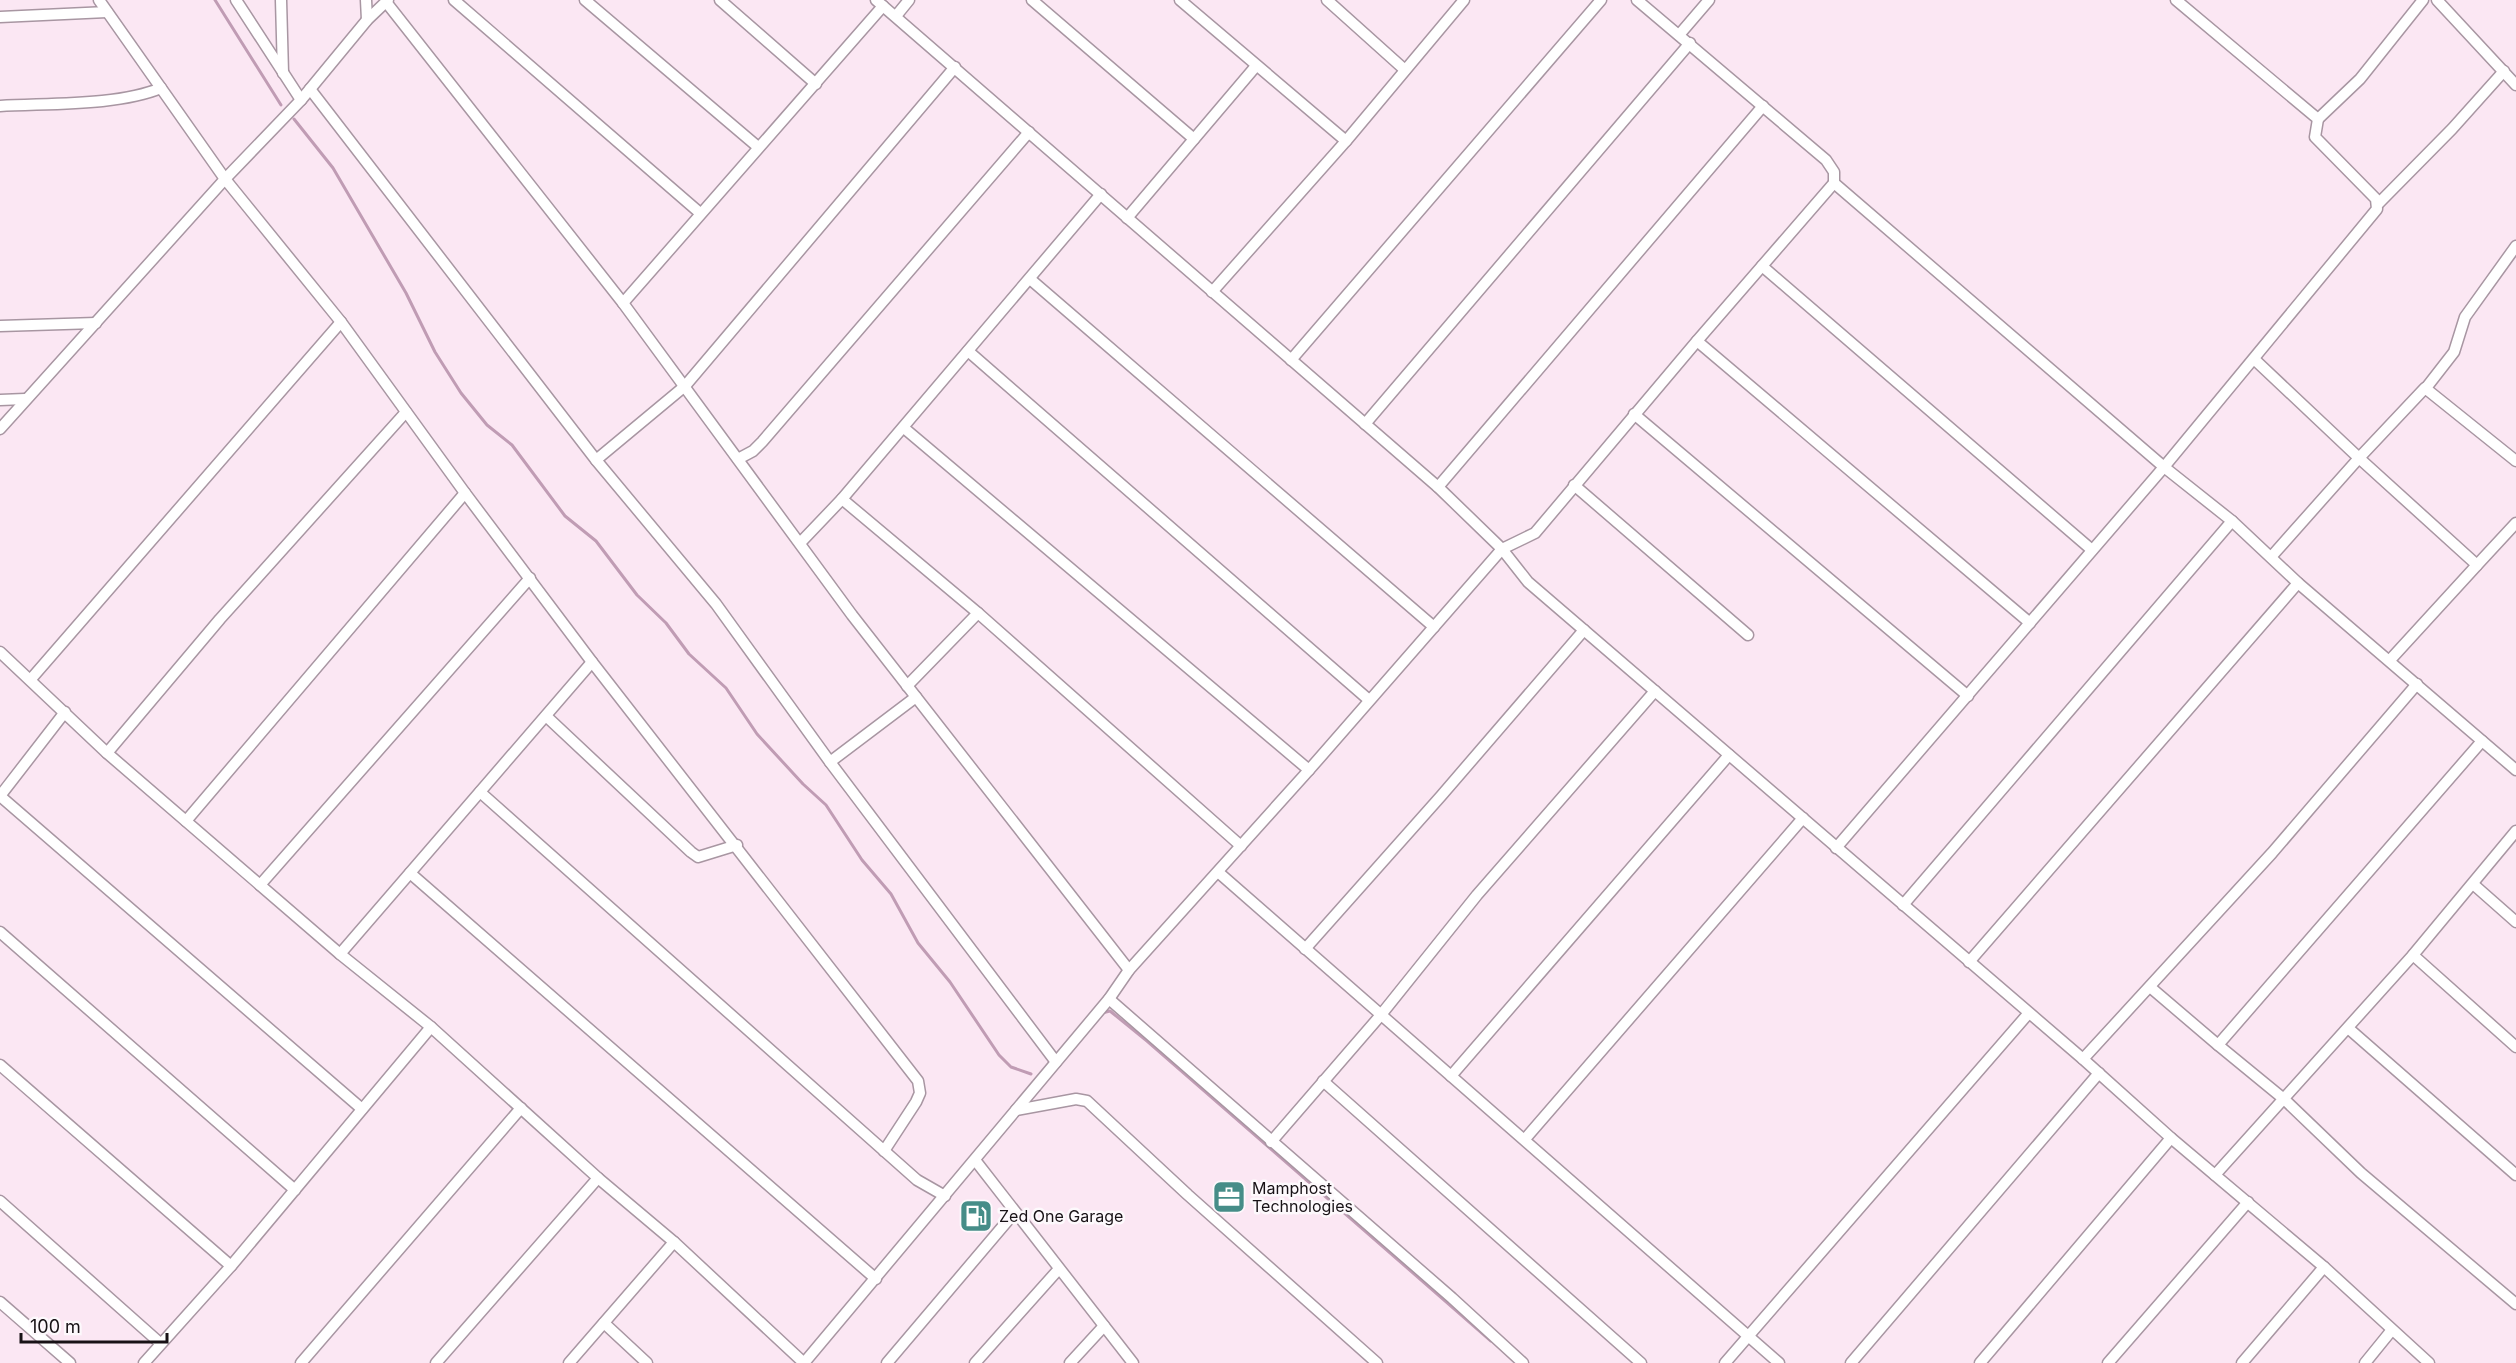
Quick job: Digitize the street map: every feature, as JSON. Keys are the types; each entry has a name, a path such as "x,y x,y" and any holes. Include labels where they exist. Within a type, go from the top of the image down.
{"street":[{"path":"99,0 225,179 341,322 465,493 592,662 737,845 918,1081 920,1093 916,1102 884,1151"},
{"path":"236,0 301,100"},
{"path":"281,0 283,73"},
{"path":"366,0 367,20"},
{"path":"454,0 700,213"},
{"path":"585,0 758,147"},
{"path":"720,0 816,84"},
{"path":"896,16 909,0"},
{"path":"1032,0 1194,139"},
{"path":"1180,0 1346,141"},
{"path":"1327,0 1405,70"},
{"path":"1212,292 1346,141 1464,0"},
{"path":"1291,360 1601,0"},
{"path":"0,652 107,753 340,954 431,1027 598,1178 674,1242 804,1363 975,1160 1108,999 1129,970 1309,770 1502,549 1535,533 1833,183 1834,172 1826,160 1637,0"},
{"path":"1680,35 1709,0"},
{"path":"2176,0 2318,119"},
{"path":"2378,204 2376,199 2314,137 2318,119 2360,79 2423,0"},
{"path":"2437,0 2516,86"},
{"path":"0,429 225,179 301,100 367,20 387,1 622,303 907,686 1129,970"},
{"path":"622,303 816,84 880,3 1438,487 1502,549 1528,582 2083,1059 2171,1138 2324,1267 2429,1363"},
{"path":"0,17 107,12"},
{"path":"271,54 282,41"},
{"path":"1365,424 1690,43"},
{"path":"1127,218 1256,66"},
{"path":"596,460 685,386 955,67"},
{"path":"1836,848 2164,467 2377,209 2378,204 2452,129 2504,71"},
{"path":"0,106 86,101 147,93 160,88"},
{"path":"310,89 596,460 716,604 830,762 1056,1062"},
{"path":"1438,487 1763,106"},
{"path":"738,459 753,451 762,442 1029,132"},
{"path":"1833,183 2164,467 2232,521 2298,583 2516,770"},
{"path":"801,542 904,428 1101,194"},
{"path":"2271,557 2359,458 2426,388 2454,352 2465,317 2516,246"},
{"path":"1762,266 2092,550"},
{"path":"1030,279 1434,627"},
{"path":"31,679 341,322"},
{"path":"0,326 96,323"},
{"path":"1697,341 2030,622"},
{"path":"968,351 1369,700"},
{"path":"2254,359 2477,565"},
{"path":"2426,388 2516,461"},
{"path":"0,400 25,399"},
{"path":"107,753 220,619 406,412"},
{"path":"1634,414 1968,696"},
{"path":"904,428 1309,770"},
{"path":"1574,485 1748,635"},
{"path":"186,820 465,493"},
{"path":"842,499 978,613 1241,846"},
{"path":"1903,905 2232,521"},
{"path":"2390,660 2516,523"},
{"path":"261,885 530,578"},
{"path":"1969,962 2298,583"},
{"path":"907,686 978,613"},
{"path":"1305,949 1584,630"},
{"path":"340,954 592,662"},
{"path":"2083,1059 2272,853 2417,684"},
{"path":"1271,1142 1380,1016 1478,895 1655,691"},
{"path":"830,762 916,697"},
{"path":"65,712 0,796 362,1109"},
{"path":"546,716 691,852 698,856 737,845"},
{"path":"2217,1045 2482,741"},
{"path":"1451,1076 1729,755"},
{"path":"480,792 917,1180 945,1196"},
{"path":"1525,1139 1803,818"},
{"path":"2215,1175 2285,1100 2412,955 2516,831"},
{"path":"1218,872 1779,1363"},
{"path":"410,873 876,1279"},
{"path":"2473,884 2516,922"},
{"path":"0,932 295,1190"},
{"path":"2412,955 2516,1047"},
{"path":"2150,987 2285,1100 2361,1173 2516,1304"},
{"path":"1108,999 1452,1298 1523,1363"},
{"path":"1725,1363 2028,1014"},
{"path":"144,1363 231,1266 431,1027"},
{"path":"2348,1028 2516,1175"},
{"path":"0,1065 231,1266"},
{"path":"1851,1363 2099,1073"},
{"path":"1323,1081 1641,1363"},
{"path":"1016,1110 1076,1099 1087,1101 1188,1195 1377,1363"},
{"path":"301,1363 521,1108"},
{"path":"1980,1363 2171,1138"},
{"path":"975,1160 1133,1363"},
{"path":"436,1363 598,1178"},
{"path":"0,1202 160,1343"},
{"path":"2108,1363 2248,1202"},
{"path":"887,1363 1015,1212"},
{"path":"569,1363 674,1242"},
{"path":"2242,1363 2324,1267"},
{"path":"975,1363 1058,1269"},
{"path":"0,1302 70,1363"},
{"path":"604,1323 647,1363"},
{"path":"1070,1363 1104,1326"},
{"path":"2365,1363 2391,1330"}],"waterway":[{"path":"215,0 281,105"},
{"path":"294,119 333,168 406,293 435,352 461,393 487,425 512,445 565,516 596,541 637,595 666,623 689,654 726,688 757,734 803,784 826,805 862,860 891,894 918,943 950,982 999,1055 1011,1067 1031,1074"},
{"path":"1102,1013 1110,1011 1147,1041 1491,1341"}],"place":[{"name":"Mamphost Technologies","path":"1229,1197"},
{"name":"Zed One Garage","path":"976,1216"}]}
